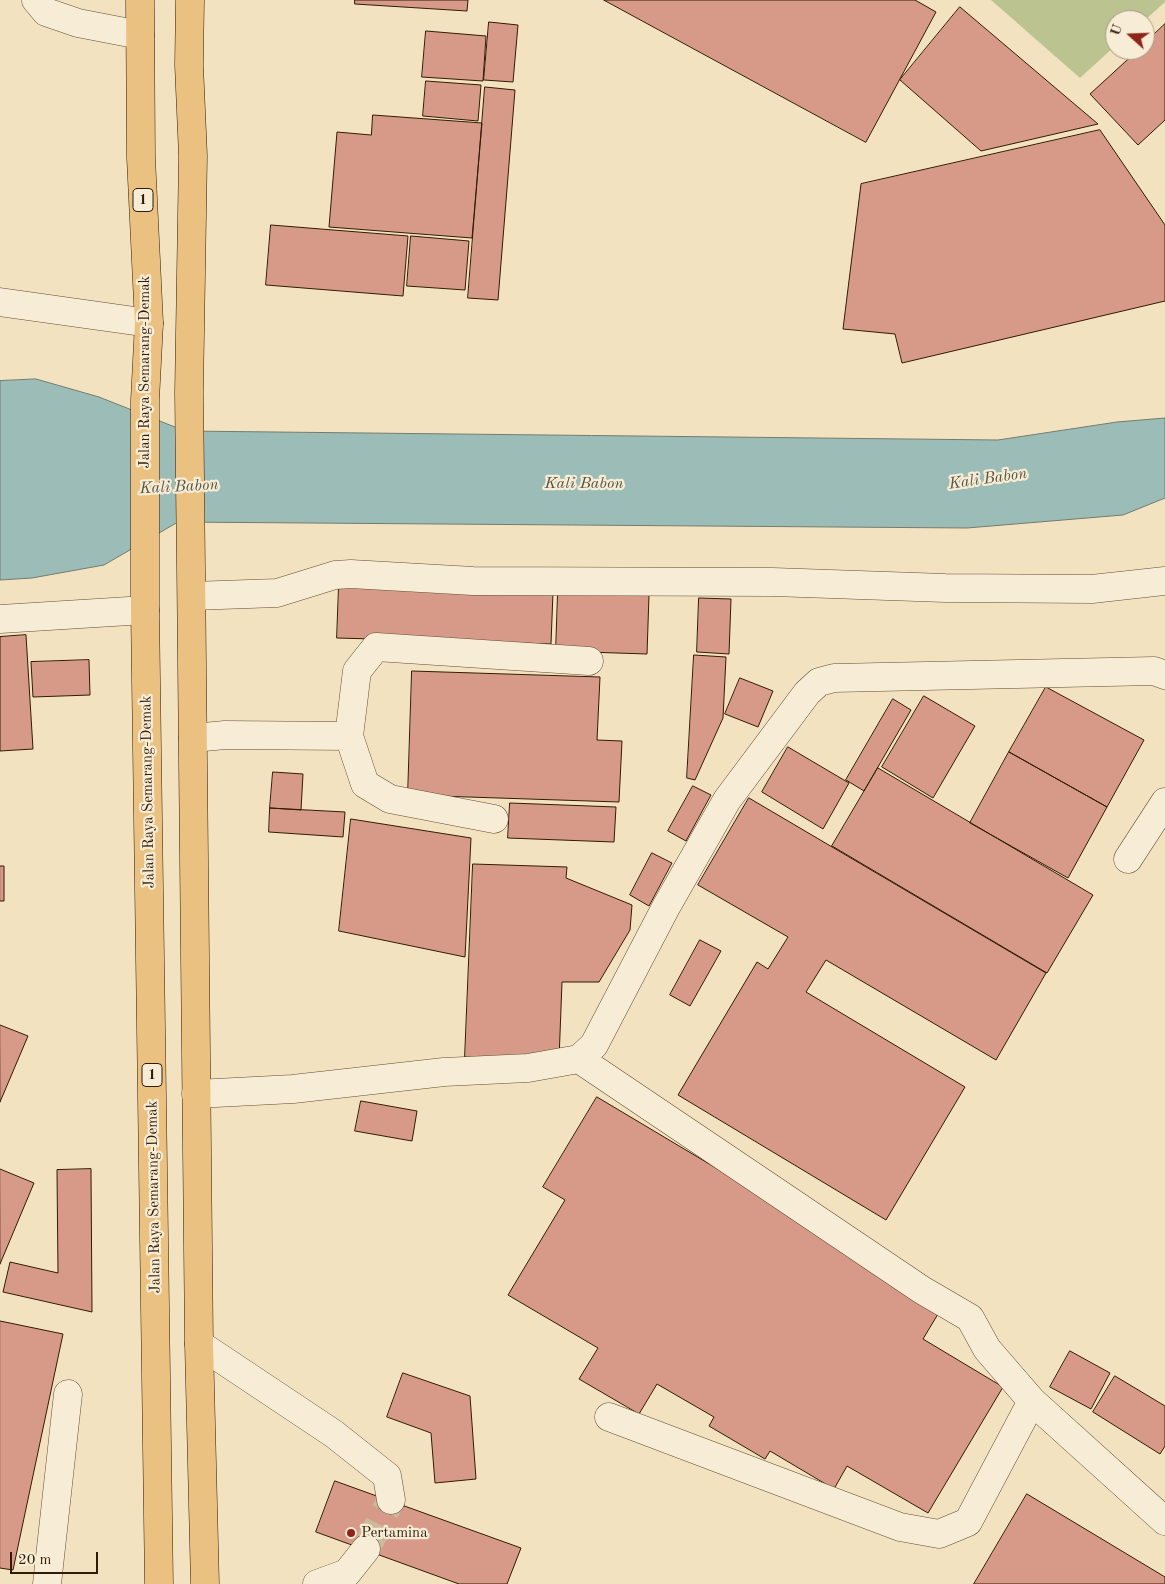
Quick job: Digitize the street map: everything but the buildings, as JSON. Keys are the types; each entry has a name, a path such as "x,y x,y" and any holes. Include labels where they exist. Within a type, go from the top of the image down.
{"highway":[{"name":"Jalan Raya Semarang-Demak","path":"140,0 141,158 149,323 144,400 145,610 159,1584"},
{"path":"190,0 189,64 193,156 189,392 199,1344 205,1584"}],"street":[{"path":"36,0 46,12 78,23 140,35"},
{"path":"0,302 149,323"},
{"path":"192,596 277,593 335,576 351,574 473,581 773,582 955,588 1092,589 1165,581"},
{"path":"0,619 145,610"},
{"path":"494,819 390,799 365,784 348,736 357,671 376,647 589,661"},
{"path":"196,1094 293,1089 444,1072 528,1068 579,1059 594,1045 666,907 726,800 807,693 819,682 834,678 854,677 1154,671 1165,675"},
{"path":"193,738 225,735 348,736"},
{"path":"1128,859 1165,802"},
{"path":"579,1059 922,1290 970,1318 987,1349 1032,1401 1165,1521"},
{"path":"199,1344 334,1434 387,1476 391,1500"},
{"path":"47,1584 68,1394"},
{"path":"609,1417 900,1527 939,1534 968,1522 1032,1401"},
{"path":"317,1584 347,1573 366,1549"}],"green space":[{"path":"991,0 1165,0 1155,11 1105,10 1105,55 1080,78"}],"water":[{"name":"Kali Babon","path":"36,379 99,397 185,431 998,440 1117,422 1165,418 1165,498 1123,515 967,528 178,522 104,565 32,578 0,580 0,381"}],"tunnel":[{"path":"366,1549 391,1500"}],"place":[{"name":"Pertamina","path":"351,1533"}]}
